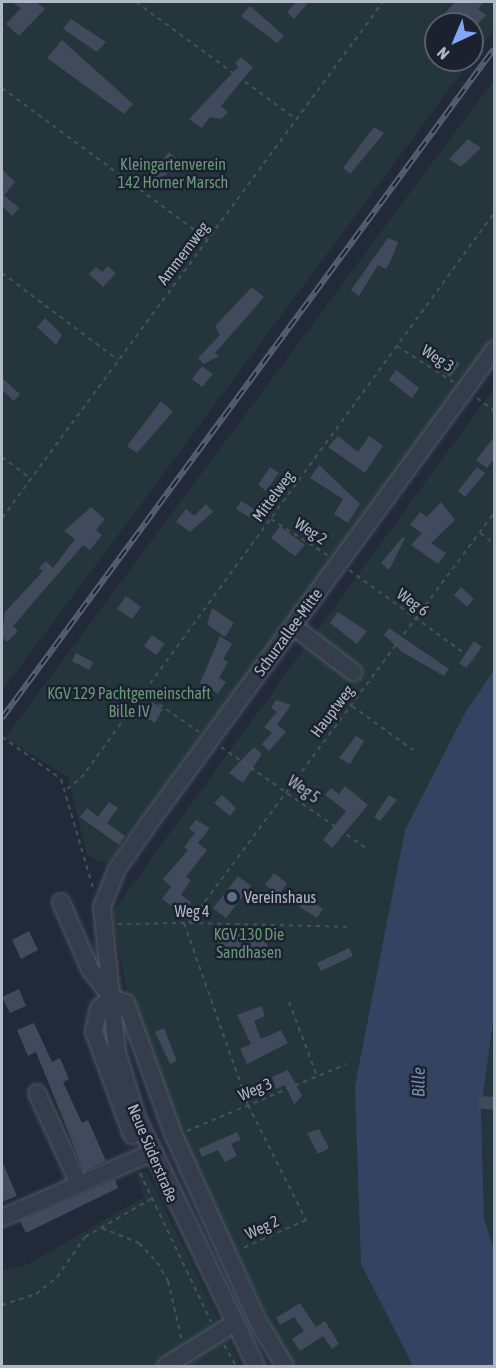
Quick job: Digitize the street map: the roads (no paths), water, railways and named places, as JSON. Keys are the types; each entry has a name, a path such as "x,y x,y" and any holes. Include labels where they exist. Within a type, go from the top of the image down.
{"street":[{"name":"Schurzallee-Mitte","path":"103,915 117,869 338,562 495,350"},
{"path":"293,626 354,672"},
{"path":"61,902 83,958 112,998 126,1003 174,1136 228,1255 285,1366"},
{"name":"Neue Süderstraße","path":"103,915 117,1052 142,1156 256,1366"},
{"path":"37,1093 79,1184"},
{"path":"2,1218 142,1156"},
{"path":"166,1366 187,1350 232,1324"}],"water":[{"name":"Bille","path":"494,670 494,1016 481,1109 484,1218 494,1250 494,1366 413,1366 361,1264 355,1086 405,830 465,713"}],"railway":[{"path":"2,718 494,49"}],"place":[{"name":"Vereinshaus","path":"232,897"}],"park label":[{"name":"Kleingartenverein 142 Horner Marsch","path":"173,173"},
{"name":"KGV 129 Pachtgemeinschaft Bille IV","path":"129,702"},
{"name":"KGV 130 Die Sandhasen","path":"249,943"}]}
